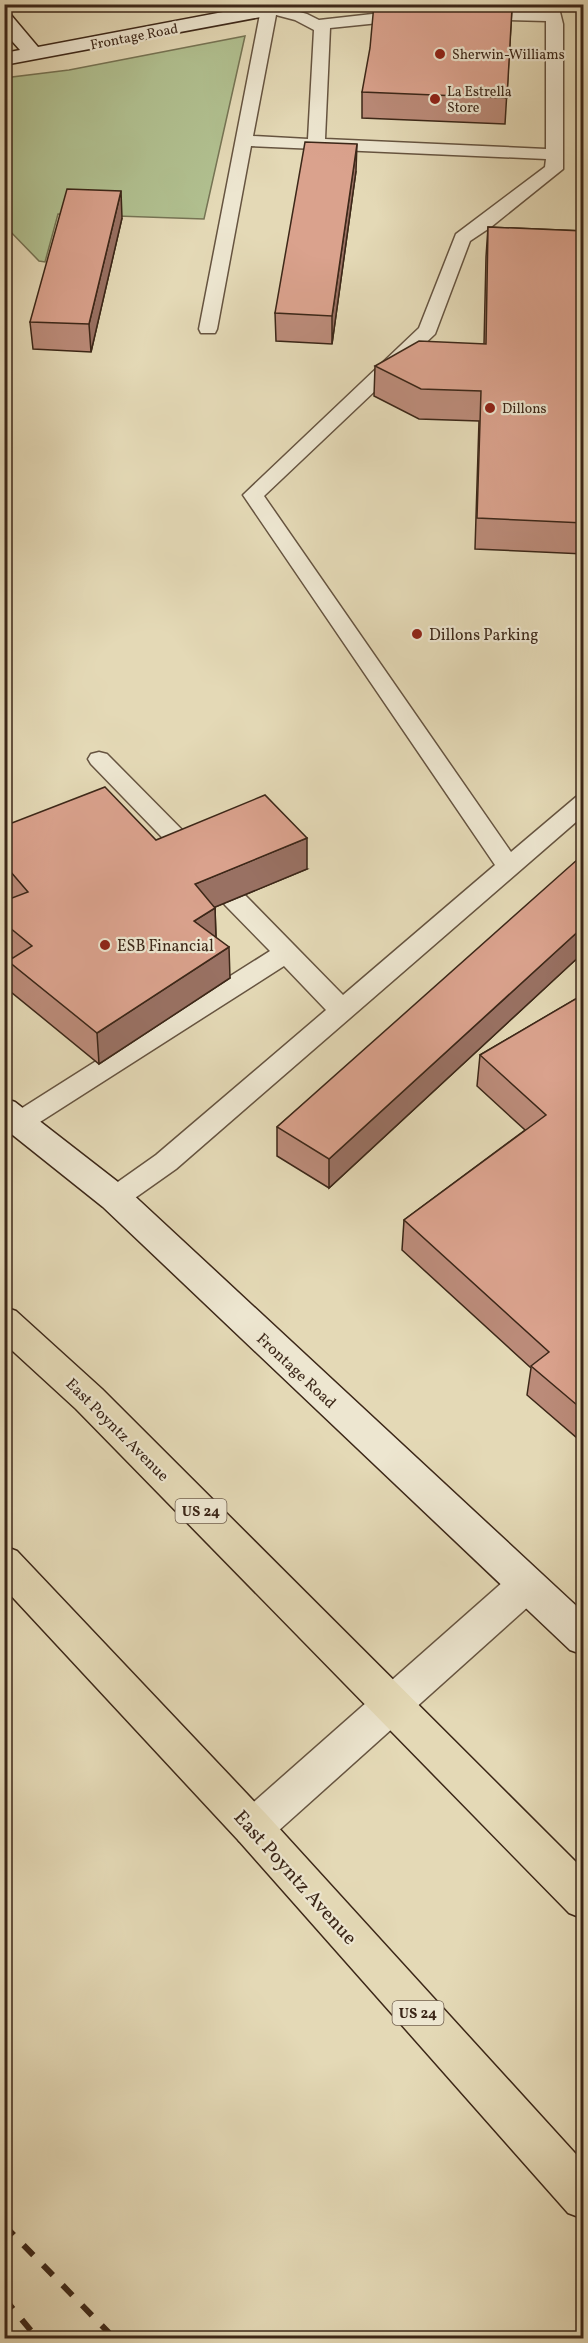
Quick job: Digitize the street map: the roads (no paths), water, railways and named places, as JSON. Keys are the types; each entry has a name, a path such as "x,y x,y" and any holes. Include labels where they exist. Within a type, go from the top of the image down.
{"highway":[{"name":"East Poyntz Avenue","path":"4,1322 89,1399 584,1899"},
{"name":"East Poyntz Avenue","path":"4,1562 253,1828 584,2197"}],"street":[{"name":"Frontage Road","path":"4,59 298,4"},
{"path":"4,19 34,55"},
{"name":"Frontage Road","path":"12,1116 115,1198 584,1638"},
{"path":"253,1828 526,1585"}],"lane":[{"path":"208,329 269,9 301,17 322,28 316,144"},
{"path":"464,14 552,11 554,169 485,223 462,238 428,330 253,495 508,867"},
{"path":"316,25 419,14"},
{"path":"244,141 553,154"},
{"path":"99,759 194,856"},
{"path":"115,1198 166,1162 584,802"},
{"path":"234,899 342,1010"},
{"path":"12,1116 286,953"}],"railway":[{"path":"4,2225 114,2338"},
{"path":"4,2298 37,2338"}],"place":[{"name":"Sherwin-Williams","path":"440,54"},
{"name":"La Estrella Store","path":"435,99"},
{"name":"Dillons","path":"490,408"},
{"name":"Dillons Parking","path":"417,634"},
{"name":"ESB Financial","path":"105,945"}]}
